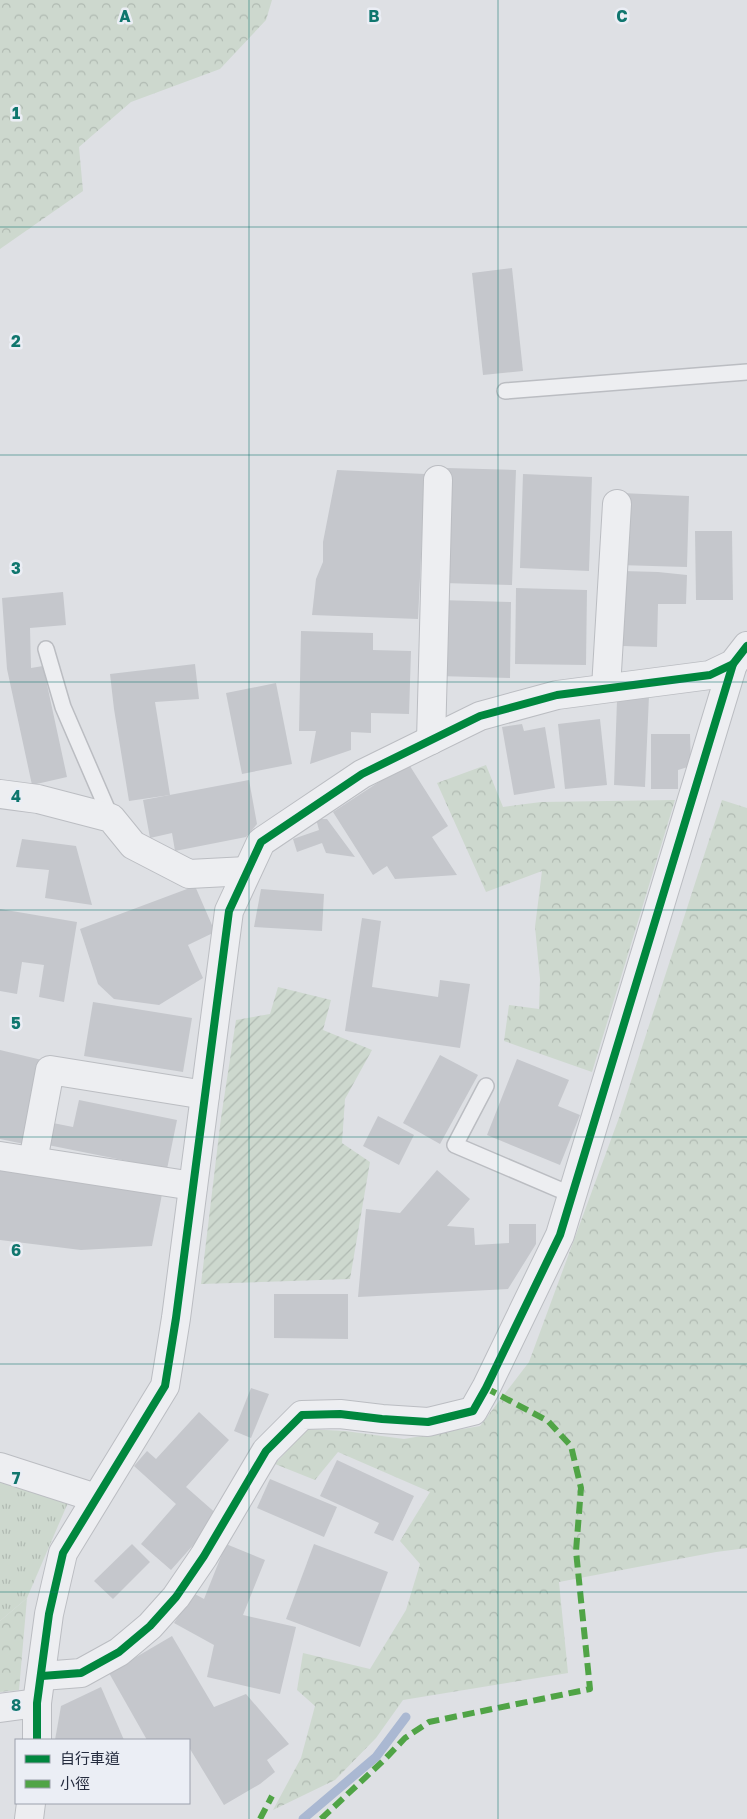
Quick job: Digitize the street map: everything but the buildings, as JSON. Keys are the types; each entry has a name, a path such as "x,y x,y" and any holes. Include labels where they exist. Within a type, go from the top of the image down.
{"street":[{"path":"431,740 438,480"},
{"path":"606,688 617,504"},
{"path":"37,1739 37,1703 49,1614 62,1553 165,1386 229,911 261,842 362,774 480,716 557,694 710,675 740,655"},
{"path":"42,1676 81,1672 119,1652 150,1626 176,1597 204,1556 266,1452 302,1415 340,1414 428,1422 473,1411 560,1236 740,655"},
{"path":"0,794 38,799 111,818 133,845 189,874 247,871"},
{"path":"33,1161 50,1070 205,1095"},
{"path":"0,1156 193,1186"},
{"path":"0,1467 96,1498"},
{"path":"0,1708 37,1703"},
{"path":"29,1819 31,1804"}],"lane":[{"path":"505,391 747,372"},
{"path":"46,649 63,707 111,818"},
{"path":"486,1086 455,1145 572,1195"}],"green space":[{"path":"0,0 272,0 266,20 220,69 131,102 79,147 83,191 0,249"},
{"path":"486,765 503,807 541,802 675,800 592,1072 504,1041 509,1005 539,1009 540,979 535,927 542,871 486,892 437,783"},
{"path":"722,800 747,808 747,1548 716,1552 559,1582 568,1673 403,1700 376,1738 335,1780 273,1810 301,1758 315,1706 297,1690 303,1653 370,1669 406,1610 420,1564 400,1541 430,1492 338,1452 315,1480 275,1464 307,1429 345,1431 404,1439 480,1426 529,1362 620,1115"},
{"path":"278,987 331,1000 323,1030 372,1050 345,1099 342,1143 370,1162 350,1279 201,1284 221,1118 236,1020 270,1014"},
{"path":"0,1479 70,1498 27,1598 0,1621"},
{"path":"27,1598 19,1690 0,1692 0,1621"}],"waterway":[{"path":"303,1819 376,1757 406,1717"}],"marked path":[{"path":"321,1819 405,1738 429,1722 590,1689 576,1551 581,1488 571,1446 548,1421 486,1388"},
{"path":"260,1819 272,1796"}],"cycle path":[{"path":"37,1739 37,1703 49,1614 63,1553 165,1386 176,1318 229,911 261,842 362,774 480,716 557,695 710,675 733,664 747,646"},
{"path":"42,1676 81,1673 119,1652 150,1626 176,1597 204,1556 266,1451 302,1415 340,1414 428,1422 473,1411 560,1235 733,664"}]}
